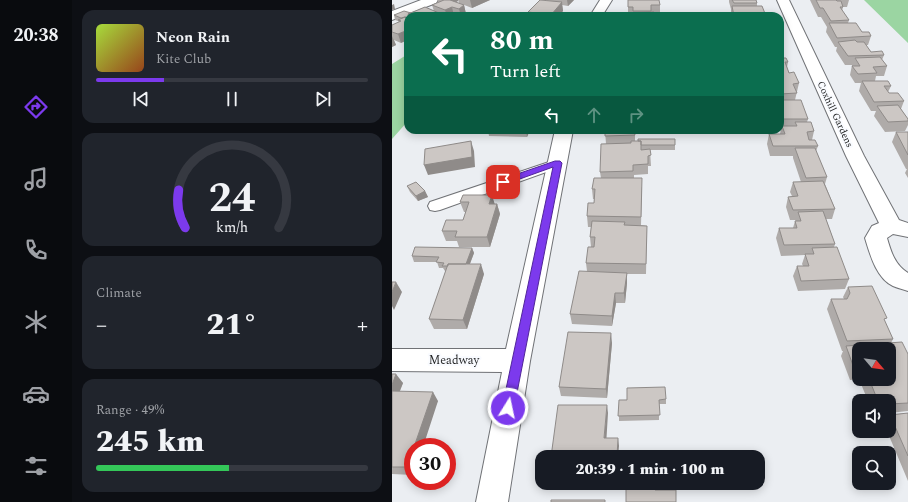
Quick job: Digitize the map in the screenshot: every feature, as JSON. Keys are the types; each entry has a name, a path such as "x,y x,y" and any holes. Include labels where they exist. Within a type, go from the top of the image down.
{"street":[{"path":"392,16 432,0"},
{"path":"598,12 606,0"},
{"name":"Coxhill Gardens","path":"783,0 855,156 900,228 880,231 876,238 881,258 890,271 904,281 908,282"},
{"path":"492,502 517,361 563,134"},
{"name":"Meadway","path":"392,360 517,361"}],"lane":[{"path":"435,206 558,163"}],"green space":[{"path":"864,0 908,0 908,43"},
{"path":"404,56 404,126 392,139 392,64"}],"building":[{"path":"444,0 450,0 464,5 459,9 452,7 445,10 432,5"},
{"path":"540,0 562,2 554,12 528,12"},
{"path":"628,0 659,0 660,5 651,5 651,11 633,11 633,7 628,7"},
{"path":"732,0 756,0 757,3 734,3"},
{"path":"816,0 841,1 843,7 840,7 849,20 831,21 823,8 820,8"},
{"path":"732,6 762,6 764,12 733,12"},
{"path":"425,7 437,12 413,12"},
{"path":"404,11 408,12 404,12 404,17 401,18 394,15"},
{"path":"404,17 404,32 398,34 392,32 392,25 401,21 398,20"},
{"path":"829,23 856,23 862,32 869,32 871,36 837,38"},
{"path":"855,40 857,42 864,42 871,52 882,51 884,55 848,56 838,42"},
{"path":"880,57 887,66 873,67 877,73 858,74 852,66 860,66 855,58"},
{"path":"784,58 786,58 788,62 785,62 789,73 794,72 799,83 793,84 797,93 784,94"},
{"path":"862,81 888,81 891,86 884,86 889,93 898,93 904,101 874,102"},
{"path":"784,100 801,100 808,119 784,119"},
{"path":"898,105 908,121 888,122 877,106"},
{"path":"795,122 811,122 814,131 807,132 809,140 815,140 818,146 773,146 769,134 785,134 784,126 797,126"},
{"path":"896,132 908,132 908,155"},
{"path":"605,134 635,135 605,136"},
{"path":"638,139 675,139 675,145 641,145 641,141 638,141"},
{"path":"471,141 472,157 424,165 425,149"},
{"path":"631,141 641,141 641,150 650,149 651,155 648,156 648,164 633,165 633,171 600,172 601,144 631,143"},
{"path":"795,148 815,148 827,177 806,178"},
{"path":"594,178 642,178 641,217 587,216 588,203 594,203 595,189 592,189"},
{"path":"823,181 835,209 793,210 788,197 798,196 793,182"},
{"path":"416,182 425,191 416,196 407,186"},
{"path":"463,195 492,195 489,204 497,204 487,237 455,237 457,231 442,231 446,220 463,220 469,202 460,202"},
{"path":"823,211 835,244 784,245 779,228 797,228 795,221 801,221 798,212"},
{"path":"592,221 625,222 624,225 647,226 646,264 586,263 588,247 594,247 595,237 590,237"},
{"path":"415,247 472,248 466,264 448,264 448,266 442,266 444,263 436,262 439,257 412,256"},
{"path":"837,247 849,279 801,281 797,266 809,266 805,254 814,254 812,248"},
{"path":"448,264 481,264 463,320 429,319"},
{"path":"579,271 627,273 624,293 615,293 612,316 570,314"},
{"path":"392,282 396,282 392,292"},
{"path":"872,286 887,318 884,319 893,339 847,341 831,299 847,299 850,293 848,287"},
{"path":"568,332 611,333 606,389 559,387"},
{"path":"896,342 902,342 908,354 908,403 896,404 896,394 875,394 872,386 896,386"},
{"path":"846,346 852,346 852,363"},
{"path":"392,374 396,374 392,385"},
{"path":"665,387 666,399 659,400 660,415 618,416 619,400 627,400 627,388"},
{"path":"392,391 433,392 417,438 404,438 404,467 392,467"},
{"path":"558,405 607,405 604,438 618,438 617,450 552,450"},
{"path":"908,413 908,456 896,429 896,414"},
{"path":"626,490 676,490 676,502 626,502"},
{"path":"551,500 605,500 605,502 551,502"}],"route":[{"path":"503,182 558,163 508,408"}]}
